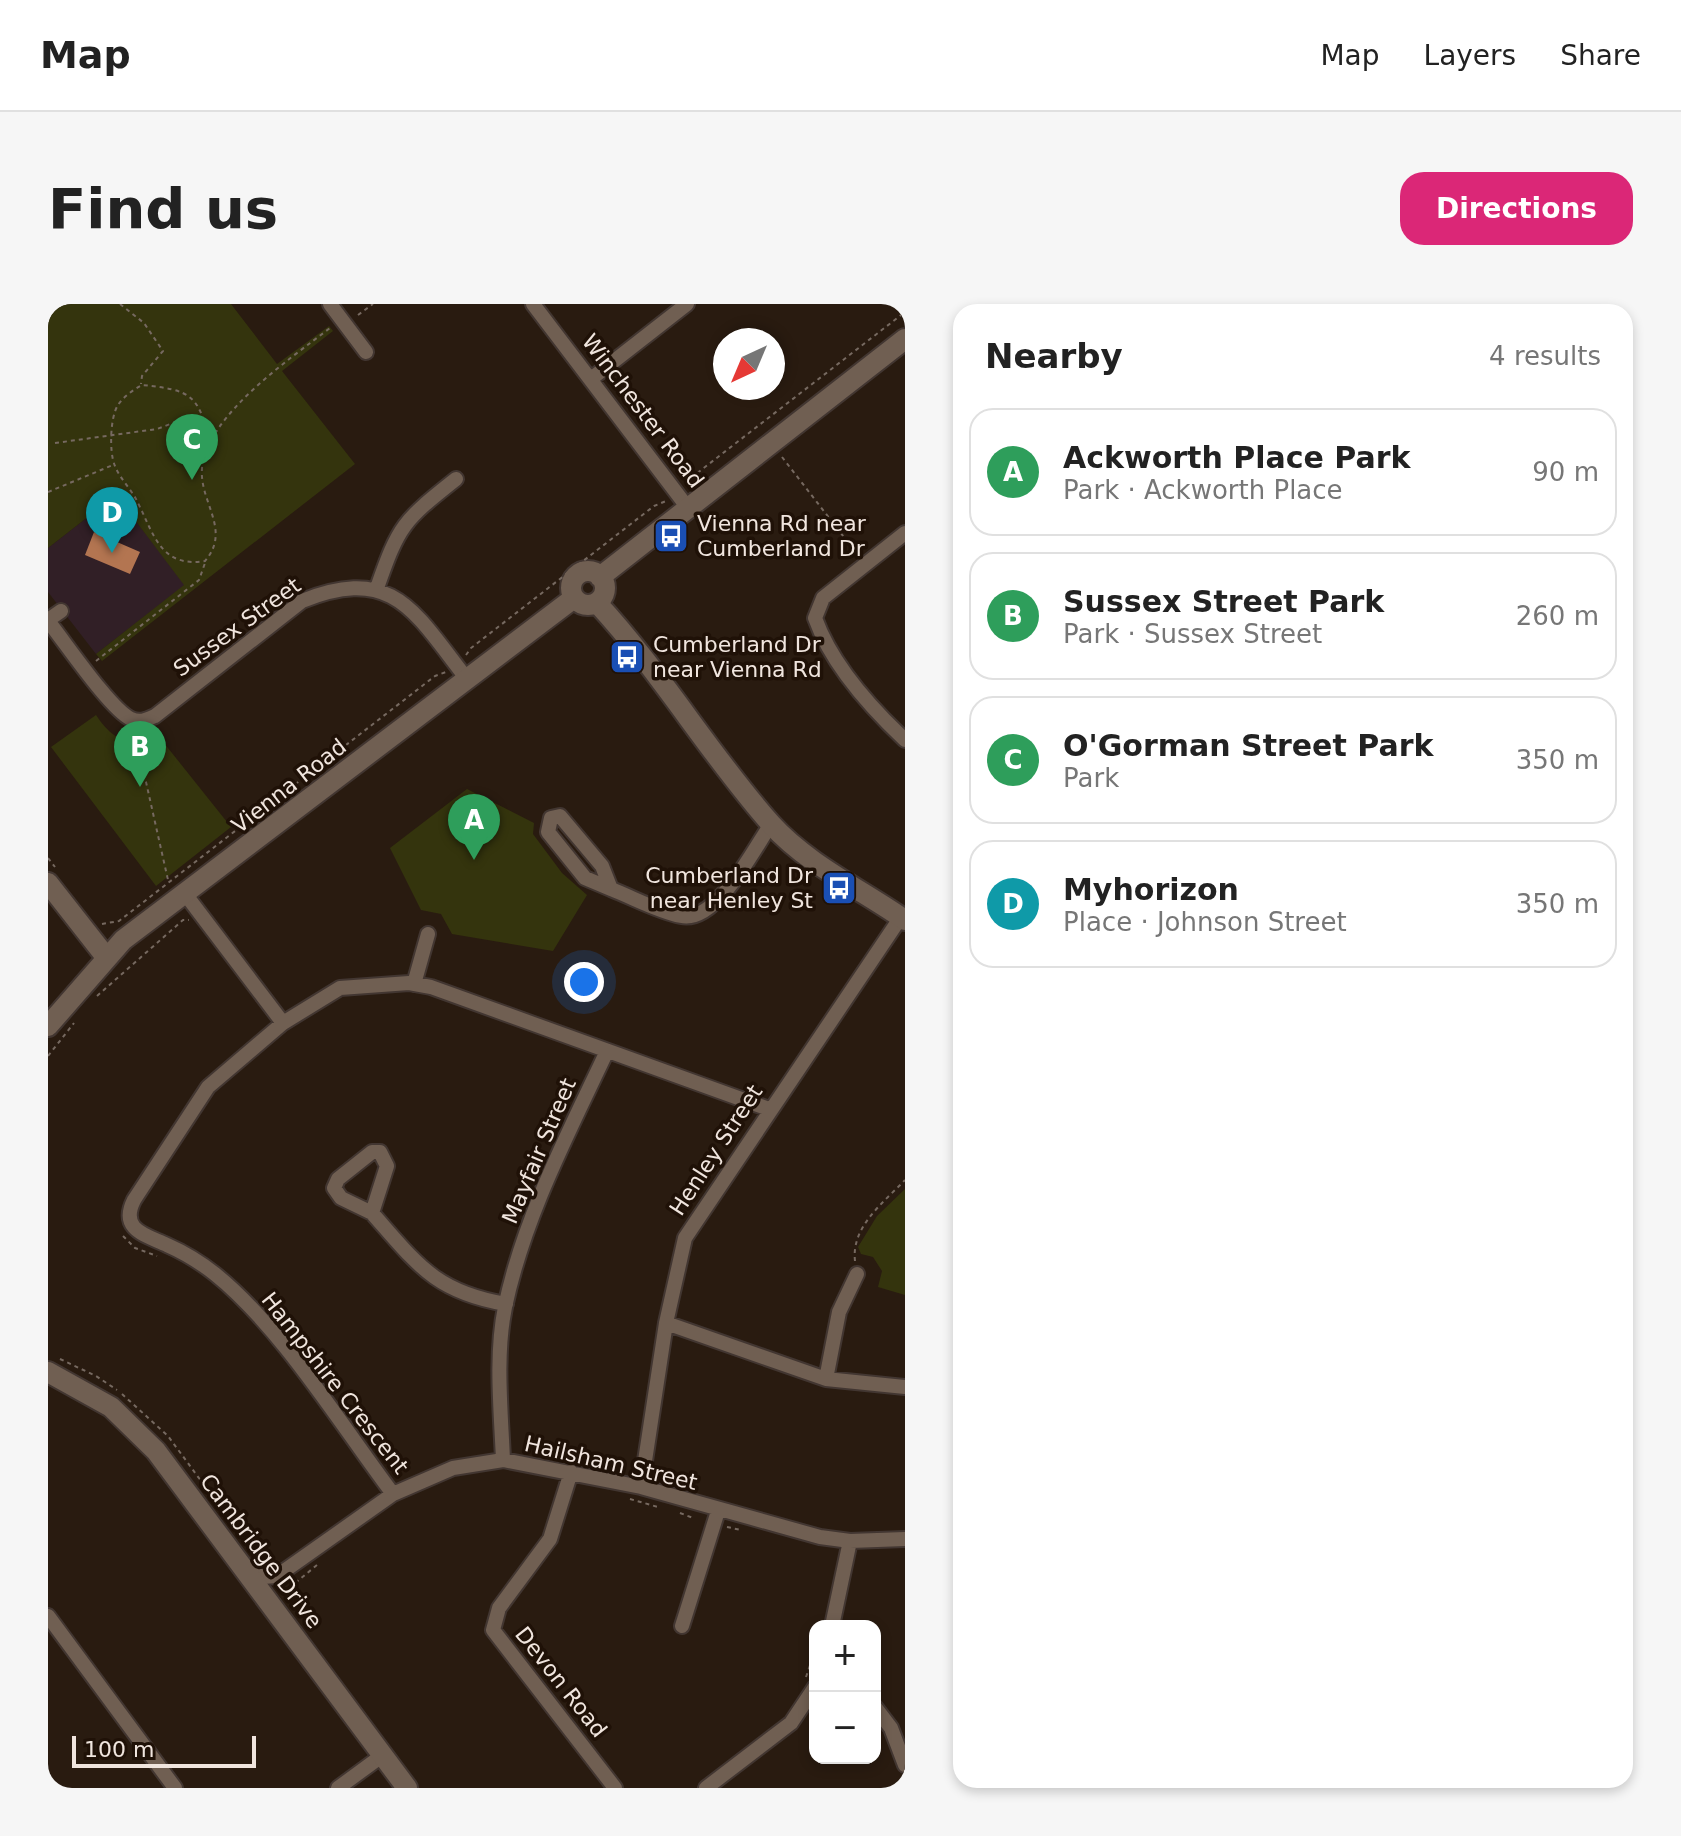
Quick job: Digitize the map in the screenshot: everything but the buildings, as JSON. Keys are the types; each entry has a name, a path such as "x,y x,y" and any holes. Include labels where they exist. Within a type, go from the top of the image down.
{"main road":[{"path":"600,577 905,339"},
{"path":"591,572 600,577 605,588 597,603 587,605 574,598 572,582 579,573 591,572"},
{"name":"Vienna Road","path":"48,1026 106,957 152,916 186,895 459,670 574,598"},
{"path":"597,603 625,633 771,824 806,853 903,919"},
{"path":"52,876 106,957"},
{"name":"Cambridge Drive","path":"48,1372 111,1407 138,1431 407,1788"}],"street":[{"path":"330,304 366,352"},
{"name":"Winchester Road","path":"533,304 688,508"},
{"path":"591,379 687,304"},
{"path":"456,479 408,518 394,538 377,588 418,617 459,670"},
{"path":"905,533 823,598 815,618 822,638 880,716 905,740"},
{"name":"Sussex Street","path":"141,722 155,716 302,601 329,590 377,588"},
{"path":"61,611 48,621 128,718 141,722"},
{"path":"611,889 602,866 565,819 551,818 548,832 585,878 611,889 680,916 699,915 715,904 771,824"},
{"path":"186,895 283,1023"},
{"name":"Henley Street","path":"641,1487 666,1323 685,1238 769,1109 903,919"},
{"path":"414,984 428,934"},
{"name":"Hampshire Crescent","path":"393,1494 259,1316 213,1273 167,1245 144,1237 133,1225 129,1210 208,1087 283,1023 340,988 414,984 769,1109"},
{"name":"Mayfair Street","path":"503,1460 499,1388 506,1304 536,1202 607,1051"},
{"path":"372,1213 421,1269 440,1283 469,1298 506,1304"},
{"path":"826,1379 839,1312 857,1274"},
{"path":"666,1323 826,1379 905,1387"},
{"name":"Hailsham Street","path":"243,1567 262,1577 277,1576 393,1494 453,1468 503,1460 641,1487 718,1511 850,1541 905,1539"},
{"name":"Devon Road","path":"571,1472 550,1539 499,1608 493,1630 615,1788"},
{"path":"682,1626 718,1511"},
{"path":"833,1620 850,1541"},
{"path":"48,1616 175,1788"},
{"path":"706,1788 791,1723 809,1686"},
{"path":"881,1715 891,1728 905,1765"},
{"path":"338,1788 383,1755"}],"path":[{"path":"120,304 144,323 163,351 142,376 142,385"},
{"path":"86,669 199,580 205,561 212,554 217,534 215,517 202,494 202,466 210,444 223,423 266,379 330,328 373,304"},
{"path":"688,485 696,474 905,312"},
{"path":"205,561 188,564 173,557 154,540 139,506 114,465 113,434 118,404 142,385 188,394 202,409 210,444"},
{"path":"55,443 157,429 181,420 206,424"},
{"path":"782,457 865,565"},
{"path":"48,492 114,465"},
{"path":"93,917 102,924 119,921 435,676 459,670 471,648 654,506 666,501"},
{"path":"141,722 138,759 169,881"},
{"path":"48,858 52,876"},
{"path":"857,1274 853,1244 873,1213 905,1180"},
{"path":"619,1495 661,1507"},
{"path":"671,1509 693,1518"},
{"path":"283,1593 320,1563"}],"shaded area":[{"path":"48,304 231,304 277,364 329,326 333,331 282,371 355,464 102,661 96,654 184,585 116,495 48,548"},
{"path":"116,495 185,585 96,654 48,592 48,548"},
{"path":"96,715 109,731 123,740 140,742 160,738 231,827 156,886 51,747"},
{"path":"467,789 534,823 533,834 562,873 587,895 553,951 452,934 441,914 421,910 390,848"},
{"path":"905,1189 905,1295 878,1287 882,1271 873,1257 861,1254 858,1247 877,1216"}],"place":[{"name":"O'Gorman Street Park","path":"192,480"},
{"name":"Vienna Rd near Cumberland Dr","path":"671,536"},
{"name":"Myhorizon","path":"112,553"},
{"name":"Cumberland Dr near Vienna Rd","path":"627,657"},
{"name":"Sussex Street Park","path":"140,787"},
{"name":"Ackworth Place Park","path":"474,860"},
{"name":"Cumberland Dr near Henley St","path":"839,888"}]}
